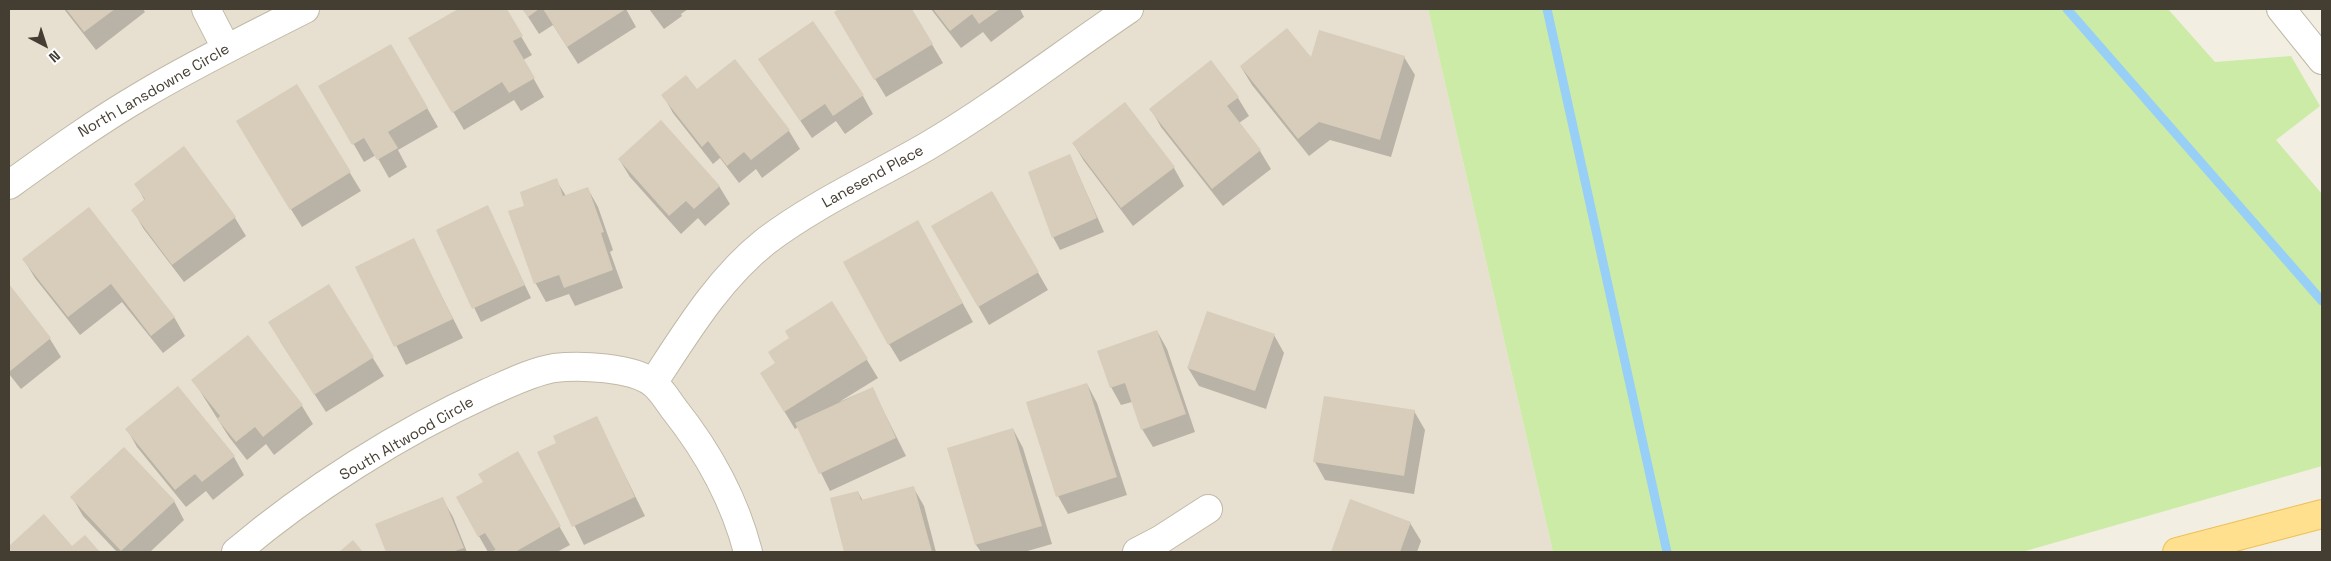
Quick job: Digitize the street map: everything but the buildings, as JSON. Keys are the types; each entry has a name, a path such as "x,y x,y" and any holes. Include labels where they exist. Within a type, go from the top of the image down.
{"main road":[{"path":"2177,552 2322,514"}],"street":[{"path":"206,9 226,48"},
{"name":"North Lansdowne Circle","path":"9,185 74,138 141,95 226,48 305,9"},
{"name":"Lanesend Place","path":"653,383 691,325 724,282 766,242 816,208 925,147 978,114 1129,9"},
{"path":"2281,9 2322,60"},
{"name":"South Altwood Circle","path":"236,552 306,499 380,451 454,408 517,380 554,368 616,368 653,383"},
{"path":"653,383 692,431 716,467 730,498 748,552"},
{"path":"1136,552 1160,540 1208,509"}],"shaded area":[{"path":"9,9 1428,9 1553,552 9,552"}],"green space":[{"path":"1428,9 2168,9 2215,62 2291,56 2320,106 2276,140 2322,194 2322,466 2022,552 1553,552"}],"waterway":[{"path":"1547,9 1667,552"},
{"path":"2067,9 2322,301"}]}
